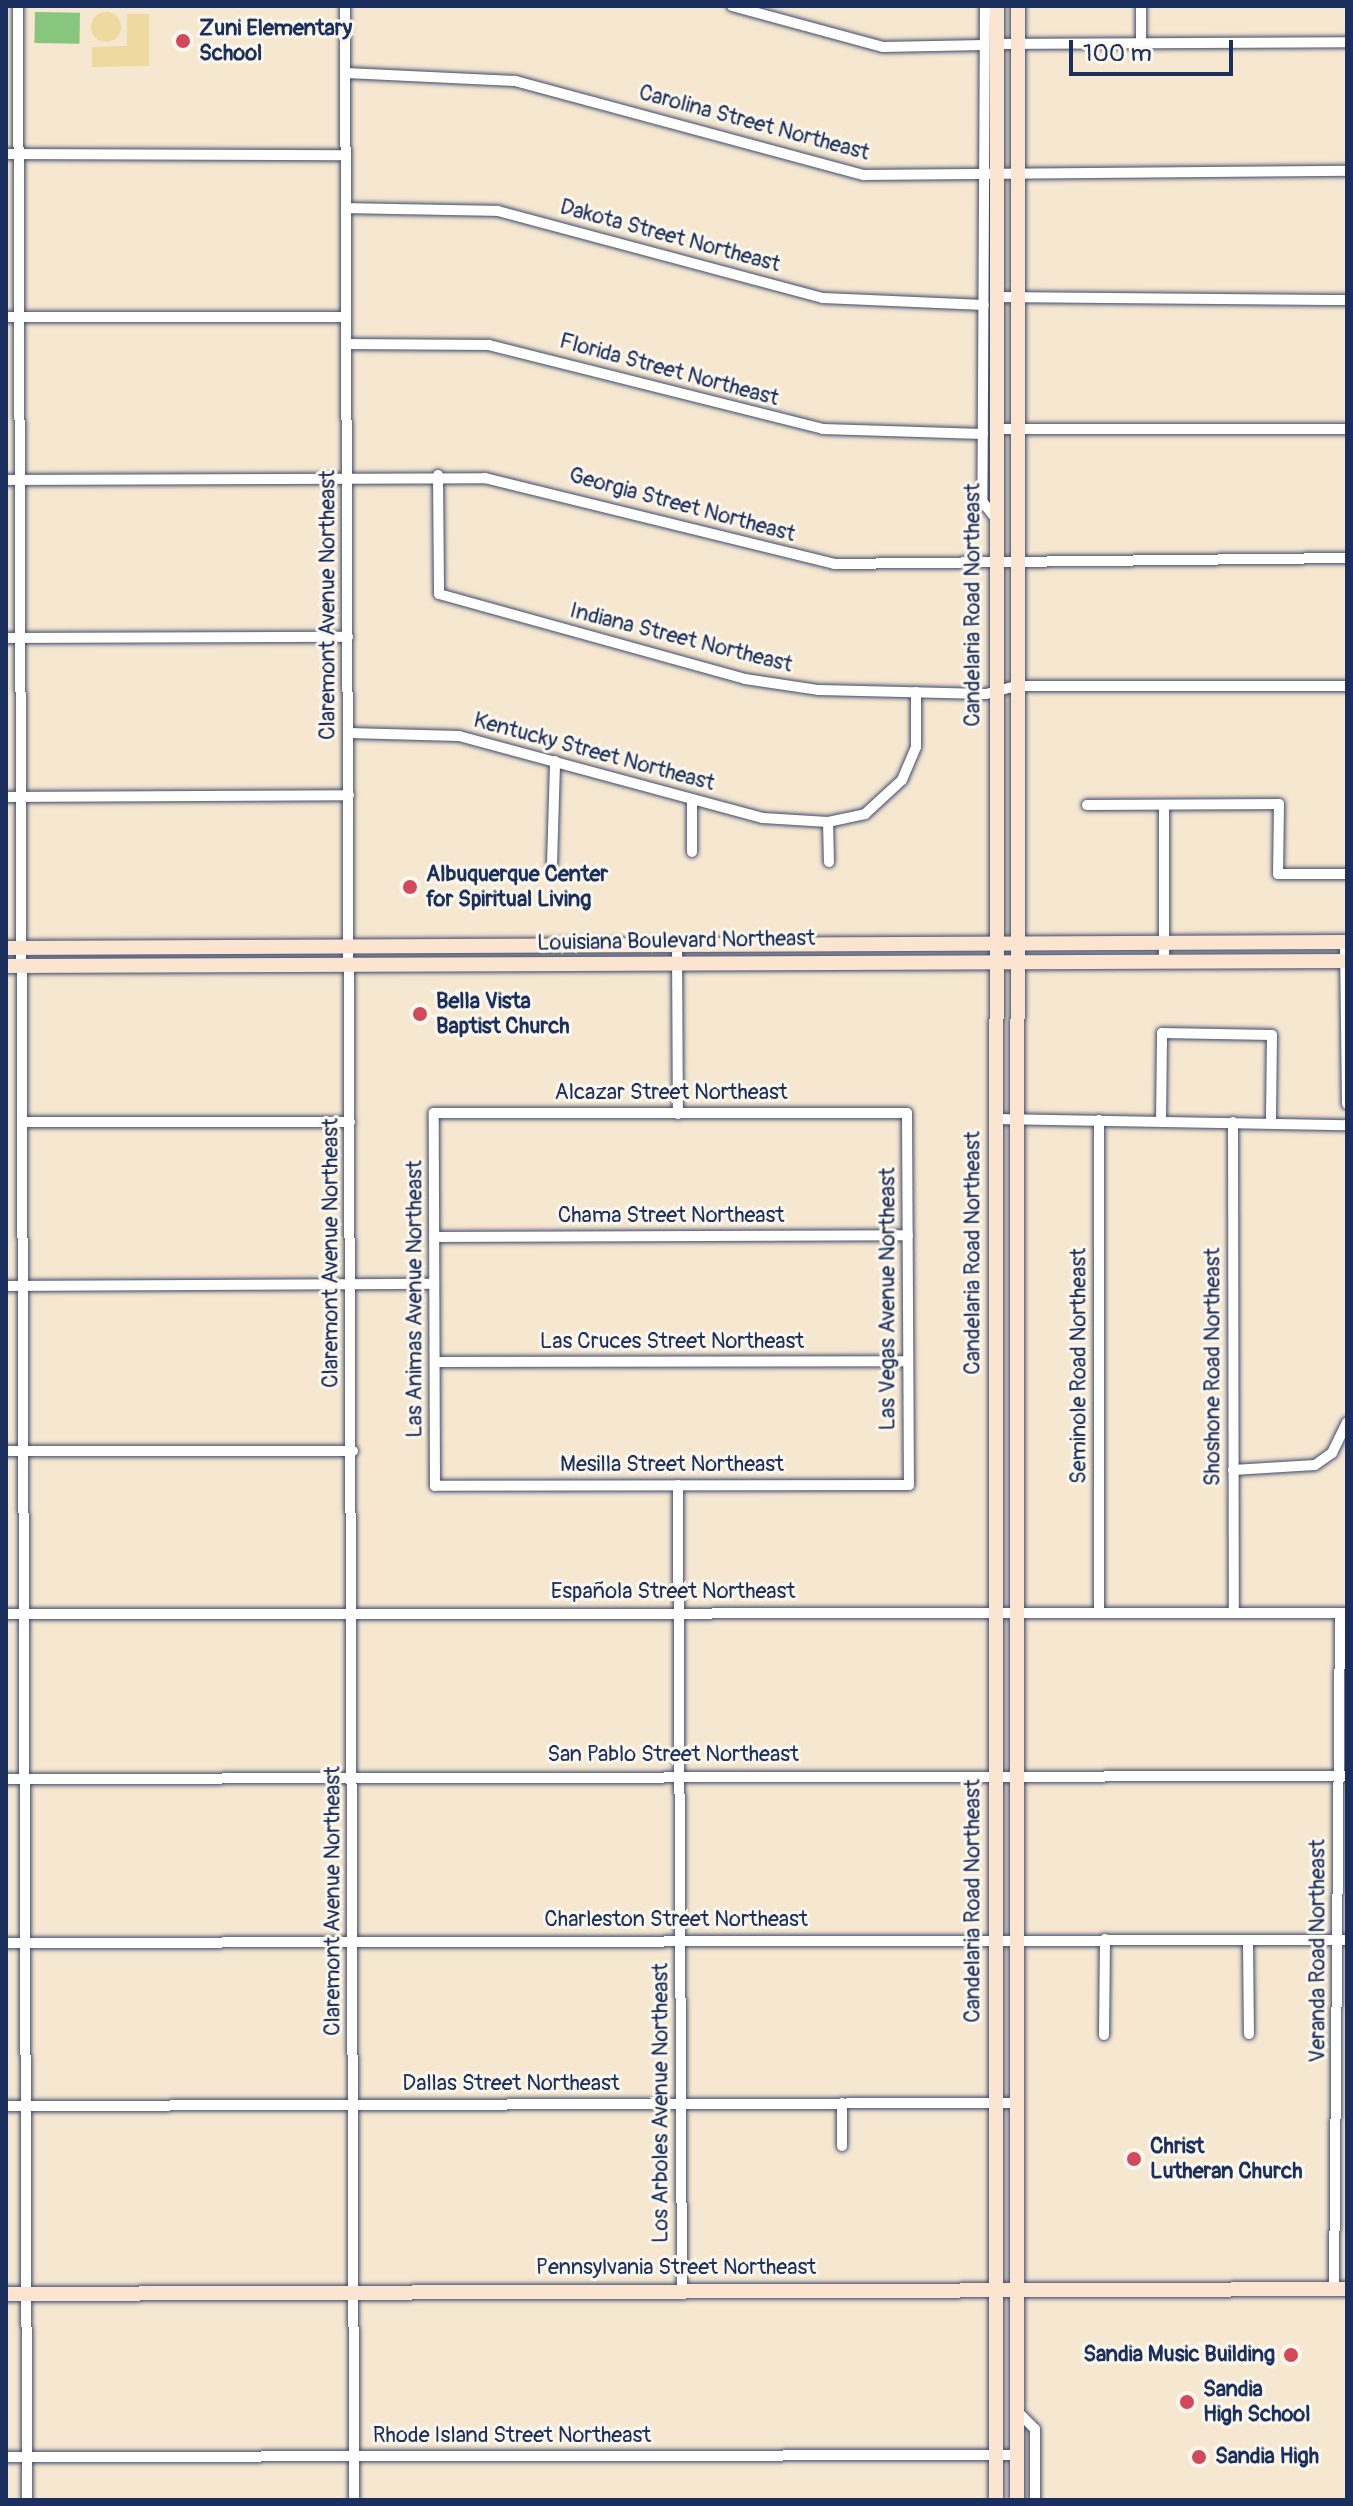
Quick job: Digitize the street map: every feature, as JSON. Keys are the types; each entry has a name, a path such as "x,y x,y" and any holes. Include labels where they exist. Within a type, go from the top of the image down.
{"main road":[{"name":"Candelaria Road Northeast","path":"996,2500 996,519 989,432 991,45 997,6"},
{"name":"Candelaria Road Northeast","path":"1017,2500 1015,941 1018,6"},
{"name":"Louisiana Boulevard Northeast","path":"13,948 1164,940 1346,942"},
{"name":"Louisiana Boulevard Northeast","path":"13,966 677,964 995,958 1346,961"},
{"name":"Pennsylvania Street Northeast","path":"6,2294 1341,2289"}],"street":[{"path":"18,6 20,797 13,966 22,1122 27,2500"},
{"name":"Claremont Avenue Northeast","path":"345,6 353,1451 354,2500"},
{"path":"732,6 883,47 991,45 1018,40 1347,42"},
{"path":"985,6 991,45"},
{"path":"1141,6 1141,41"},
{"name":"Carolina Street Northeast","path":"346,73 487,76 836,169 990,177 1017,169 1347,171"},
{"path":"6,154 346,155"},
{"name":"Dakota Street Northeast","path":"346,208 498,211 823,298 1347,300"},
{"path":"6,317 346,317"},
{"name":"Florida Street Northeast","path":"346,344 489,345 823,429 989,432 1016,428 1347,429"},
{"name":"Georgia Street Northeast","path":"6,480 438,475 542,488 834,564 995,562 1016,557 1347,558"},
{"name":"Indiana Street Northeast","path":"438,475 439,594 745,679 916,692 995,694 1016,686 1347,686"},
{"path":"6,638 348,637"},
{"name":"Kentucky Street Northeast","path":"349,733 459,736 763,818 828,822 865,814 902,780 916,747 916,692"},
{"path":"552,865 555,761"},
{"path":"6,797 349,795"},
{"path":"692,799 692,852"},
{"path":"1087,805 1279,804 1278,874 1347,874"},
{"path":"1164,805 1164,959"},
{"path":"828,822 829,862"},
{"path":"1346,942 1347,1104"},
{"path":"677,945 678,1114"},
{"path":"1161,1121 1162,1033 1272,1035 1271,1122"},
{"name":"Alcazar Street Northeast","path":"434,1113 907,1113"},
{"name":"Las Animas Avenue Northeast","path":"434,1113 435,1486"},
{"name":"Las Vegas Avenue Northeast","path":"907,1113 909,1485"},
{"path":"995,1119 1347,1125"},
{"name":"Seminole Road Northeast","path":"1099,1120 1099,1611"},
{"path":"22,1122 350,1122"},
{"name":"Shoshone Road Northeast","path":"1233,1122 1234,1613"},
{"name":"Chama Street Northeast","path":"434,1237 908,1235"},
{"path":"6,1286 434,1284"},
{"name":"Las Cruces Street Northeast","path":"435,1362 908,1361"},
{"path":"1233,1470 1315,1465 1332,1453 1347,1422"},
{"path":"6,1451 353,1451"},
{"name":"Los Arboles Avenue Northeast","path":"678,1485 682,2290"},
{"name":"Mesilla Street Northeast","path":"435,1486 909,1485"},
{"name":"Española Street Northeast","path":"6,1614 679,1611 1344,1613"},
{"name":"Veranda Road Northeast","path":"1341,2289 1344,1613"},
{"name":"San Pablo Street Northeast","path":"6,1779 995,1774 1343,1776"},
{"name":"Charleston Street Northeast","path":"6,1943 681,1939 1342,1940"},
{"path":"1104,2035 1105,1939"},
{"path":"1248,1942 1249,2034"},
{"path":"842,2103 842,2146"},
{"name":"Dallas Street Northeast","path":"6,2106 1016,2103"},
{"path":"1017,2411 1035,2429 1035,2500"},
{"name":"Rhode Island Street Northeast","path":"6,2457 1017,2455"}],"green space":[{"path":"35,12 80,13 79,44 34,43"}],"sand":[{"path":"106,12 112,13 120,21 120,33 112,41 106,42 100,41 92,33 91,27 92,21 100,13"},
{"path":"127,14 149,14 149,66 92,67 92,47 127,46"}],"place":[{"name":"Zuni Elementary School","path":"183,41"},
{"name":"Albuquerque Center for Spiritual Living","path":"410,887"},
{"name":"Bella Vista Baptist Church","path":"420,1014"},
{"name":"Christ Lutheran Church","path":"1134,2159"},
{"name":"Sandia Music Building","path":"1291,2355"},
{"name":"Sandia High School","path":"1187,2402"},
{"name":"Sandia High","path":"1199,2457"}]}
